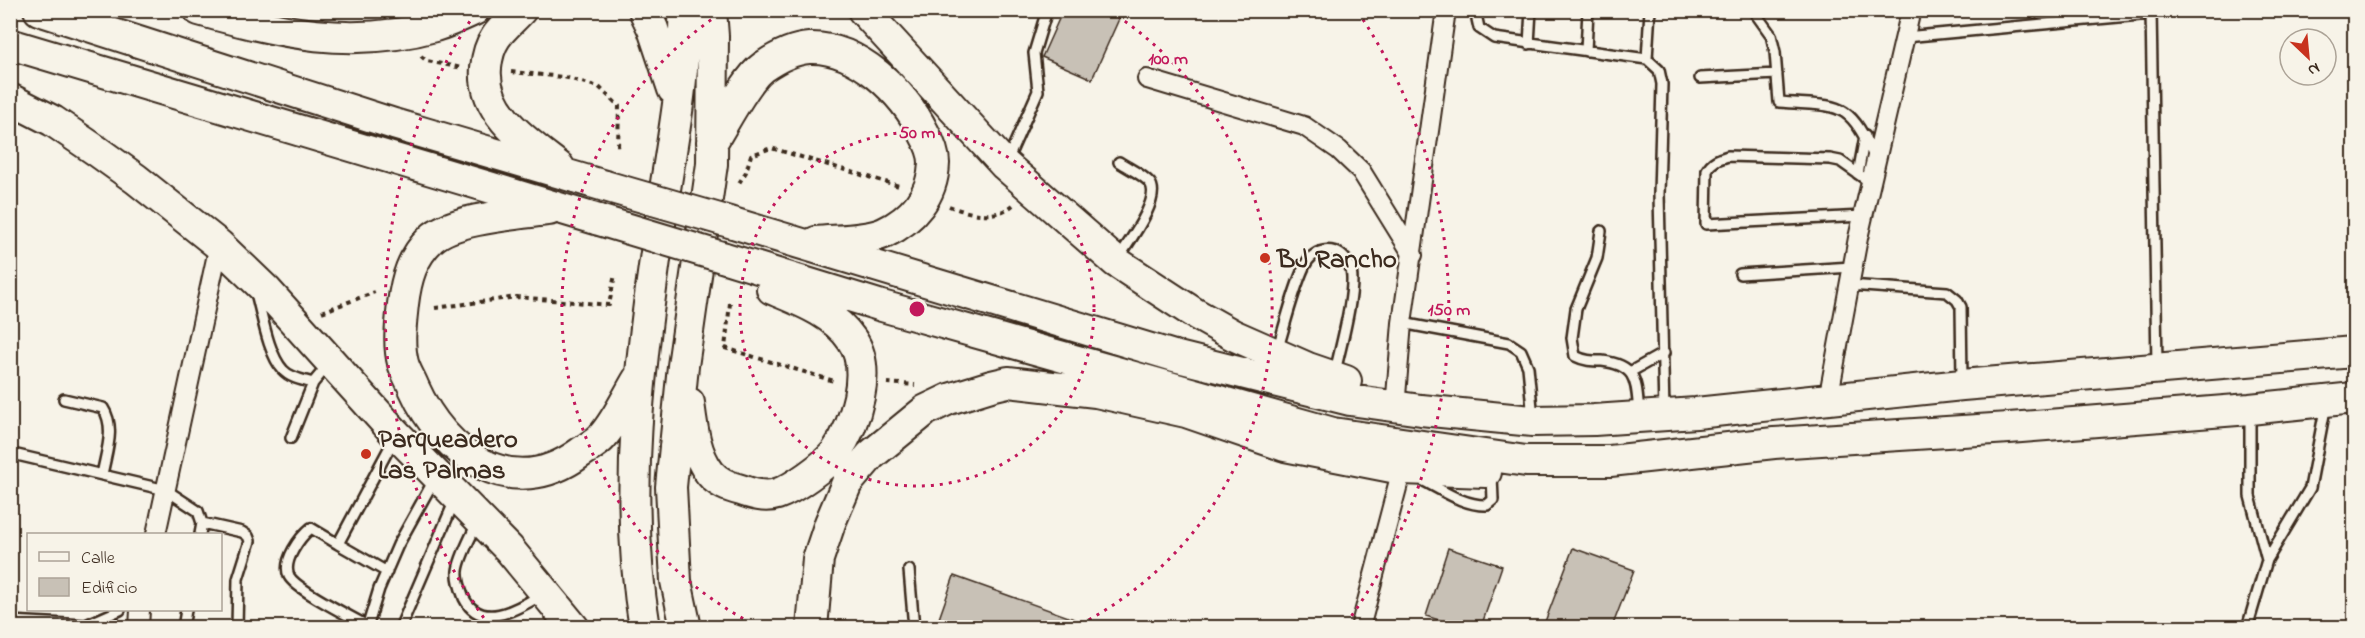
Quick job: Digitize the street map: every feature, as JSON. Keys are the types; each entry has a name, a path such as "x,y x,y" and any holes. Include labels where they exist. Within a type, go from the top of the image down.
{"main road":[{"path":"39,10 383,121 800,243 1174,356 1350,400 1408,404 1533,421 1652,416 2157,367 2317,357 2355,352"},
{"path":"199,10 298,34 329,38 362,38 405,33 438,25 474,10"},
{"path":"521,10 496,37 487,54 485,79 489,97 515,131 568,175"},
{"path":"644,10 653,29 678,102"},
{"path":"645,627 636,544 636,442 648,311 678,102 684,10"},
{"path":"686,627 676,581 670,487 683,366 712,164 713,36 711,10"},
{"path":"863,10 1005,165 1116,262 1194,313 1233,334 1276,354 1408,404"},
{"path":"10,44 893,309 1333,433 1526,461 1610,460 1774,443 2009,428 2340,400"},
{"path":"712,142 751,80 761,68 785,54 808,48 835,51 858,62 890,84 916,117 930,144 934,162 929,190 910,218 882,234 800,243"},
{"path":"10,99 53,121 105,156 219,245 296,323 322,373 396,434 480,518 574,627"},
{"path":"559,208 457,225 432,237 414,260 405,288 400,327 403,362 419,399 435,426 462,453 488,468 514,474 543,471 566,463 602,437 642,374"},
{"path":"683,366 693,429 700,455 710,473 725,485 758,496 777,494 821,467 836,452 853,420 860,394 861,362 854,341 829,316 744,277 722,257"},
{"path":"812,627 818,559 830,523 848,483 871,455 926,410 973,390 1008,382 1096,392 1186,412 1285,446 1402,469 1492,472 1526,461"}],"street":[{"path":"1408,404 1402,323 1446,10"},
{"path":"1828,400 1863,216 1865,178 1876,162 1911,10"},
{"path":"1147,79 1304,126 1339,150 1361,171 1413,255"},
{"path":"156,533 219,245"},
{"path":"1360,627 1402,469"},
{"path":"139,627 140,611"}],"lane":[{"path":"1005,165 1038,91 1034,53 1047,10"},
{"path":"1475,10 1479,28 1494,39 1647,59 1659,70 1662,84 1659,194 1664,353 1652,416"},
{"path":"1529,44 1531,10"},
{"path":"1586,51 1588,10"},
{"path":"1647,59 1650,10"},
{"path":"1752,10 1771,35 1779,102 1835,107 1849,114 1858,123 1876,162"},
{"path":"1905,37 2151,12 2157,367"},
{"path":"1700,78 1777,74"},
{"path":"1865,136 1865,178"},
{"path":"1863,216 1706,224 1707,170 1711,163 1718,159 1740,156 1830,159 1840,161 1865,178"},
{"path":"1116,262 1152,203 1153,191 1150,183 1119,162"},
{"path":"1600,231 1598,258 1576,309 1572,338 1575,356 1586,362 1602,361 1620,365 1630,372 1636,379 1652,416"},
{"path":"1276,354 1305,266 1316,252 1326,249 1340,254 1350,267 1353,286 1334,377"},
{"path":"1740,274 1852,267"},
{"path":"250,275 274,357 283,371 294,378 322,373"},
{"path":"1849,285 1947,292 1957,300 1961,308 1962,385"},
{"path":"1402,323 1509,343 1521,351 1528,367 1533,421"},
{"path":"1630,372 1664,353"},
{"path":"291,438 322,373"},
{"path":"64,399 103,408 108,416 111,425 102,475"},
{"path":"2247,627 2267,560 2310,488 2340,400"},
{"path":"2250,409 2250,496 2267,560"},
{"path":"338,544 396,434"},
{"path":"13,454 166,490 192,505 198,512 202,523 200,533"},
{"path":"387,572 311,528 296,544 287,570 290,579 305,590 367,627 398,545 447,485"},
{"path":"400,627 447,485"},
{"path":"480,518 458,570 460,589 467,603 476,612 493,615 510,613 546,592"},
{"path":"202,523 242,532 248,536 247,554 238,579 237,627"},
{"path":"909,570 914,627"},
{"path":"10,621 86,625 116,611"},
{"path":"183,627 186,611"}],"path":[{"path":"506,72 564,77 600,87 619,106 618,147"},
{"path":"739,183 746,172 751,155 771,148 900,187"},
{"path":"942,204 970,214 998,213 1010,208 1031,188"},
{"path":"435,308 517,297 609,304 615,274"},
{"path":"296,323 375,292"},
{"path":"730,303 725,348 834,381"}],"building":[{"path":"1063,10 1123,10 1092,79 1042,57"},
{"path":"1448,548 1502,566 1481,627 1461,627 1426,616"},
{"path":"1573,548 1634,570 1612,627 1543,627"},
{"path":"954,576 1091,625 1091,627 936,627"}],"place":[{"name":"BJ Rancho","path":"1265,258"},
{"name":"Parqueadero Las Palmas","path":"366,454"}]}
